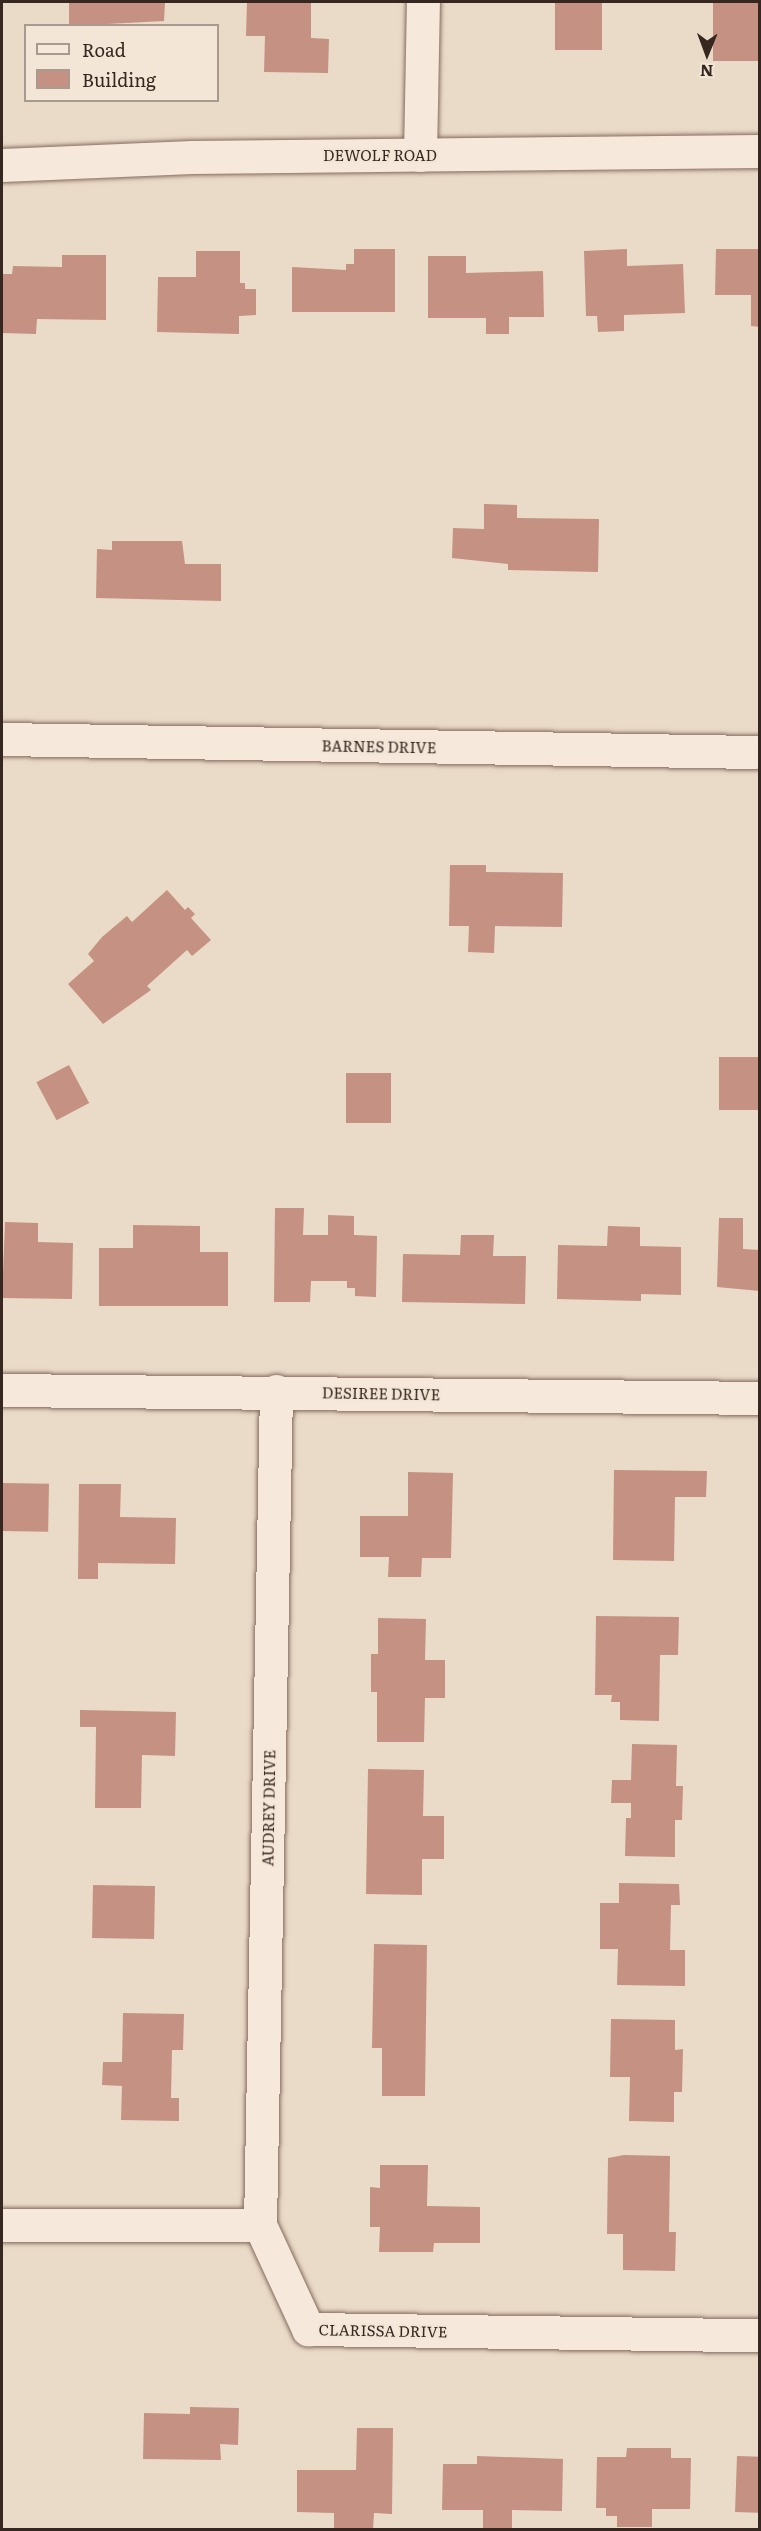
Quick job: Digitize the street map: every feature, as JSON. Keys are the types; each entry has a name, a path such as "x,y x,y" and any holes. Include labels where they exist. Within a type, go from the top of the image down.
{"street":[{"path":"420,155 423,2"},
{"name":"DEWOLF ROAD","path":"2,165 192,156 759,151"},
{"name":"BARNES DRIVE","path":"2,739 756,752"},
{"name":"DESIREE DRIVE","path":"2,1390 276,1391 759,1398"},
{"name":"AUDREY DRIVE","path":"260,2225 276,1391"},
{"path":"2,2225 260,2225"},
{"name":"CLARISSA DRIVE","path":"260,2225 308,2329 759,2335"}],"building":[{"path":"69,2 165,2 164,21 69,24"},
{"path":"247,2 311,2 311,38 329,39 328,73 264,72 265,36 246,36"},
{"path":"555,2 602,2 602,50 555,50"},
{"path":"713,2 760,2 760,61 713,61"},
{"path":"354,249 395,249 395,312 292,312 292,267 346,270 346,264 354,264"},
{"path":"627,249 627,266 683,264 685,313 624,315 624,331 598,332 597,316 586,316 584,251"},
{"path":"716,249 760,249 760,327 751,326 751,295 715,295"},
{"path":"196,251 240,251 240,283 245,283 245,289 256,289 256,315 239,316 239,334 157,332 158,277 196,277"},
{"path":"62,255 106,255 106,320 37,319 36,334 2,333 2,274 12,274 13,266 62,267"},
{"path":"428,256 466,256 466,273 543,271 544,317 509,317 509,334 486,334 486,318 428,318"},
{"path":"484,504 517,505 517,518 599,519 598,572 508,570 508,564 452,558 453,528 484,529"},
{"path":"112,541 182,541 185,564 221,564 221,601 96,598 97,549 112,550"},
{"path":"450,865 486,865 486,872 563,873 562,927 495,926 494,953 468,952 469,926 449,926"},
{"path":"167,890 185,910 188,907 195,914 191,918 211,940 192,956 187,950 147,986 151,990 103,1024 68,984 94,961 88,954 102,937 127,916 132,922"},
{"path":"719,1057 760,1057 760,1110 719,1110"},
{"path":"69,1065 89,1103 57,1120 36,1082"},
{"path":"346,1073 391,1073 391,1123 346,1123"},
{"path":"275,1208 304,1208 303,1235 328,1235 328,1215 354,1216 354,1235 377,1236 376,1297 355,1296 355,1288 347,1288 347,1281 311,1281 310,1302 274,1302"},
{"path":"719,1218 743,1218 743,1249 760,1250 760,1291 717,1287"},
{"path":"5,1222 38,1223 38,1242 73,1243 72,1299 2,1298"},
{"path":"133,1225 200,1226 200,1252 228,1252 228,1306 99,1306 99,1248 133,1248"},
{"path":"608,1226 640,1227 640,1246 681,1247 681,1295 641,1294 641,1301 557,1299 558,1245 607,1246"},
{"path":"461,1235 494,1235 493,1256 526,1256 525,1304 402,1302 403,1254 460,1255"},
{"path":"614,1470 707,1471 706,1497 675,1497 674,1561 613,1560"},
{"path":"408,1472 453,1473 451,1558 422,1558 421,1577 388,1577 389,1557 360,1557 360,1516 408,1516"},
{"path":"2,1483 49,1484 48,1532 2,1531"},
{"path":"79,1484 121,1484 120,1517 176,1518 175,1564 98,1563 98,1579 78,1579"},
{"path":"596,1616 679,1617 678,1655 660,1655 659,1721 620,1720 620,1702 611,1702 612,1695 595,1695"},
{"path":"378,1618 426,1619 425,1660 445,1660 445,1698 425,1698 424,1742 377,1742 377,1692 371,1692 371,1654 378,1654"},
{"path":"80,1710 176,1712 175,1756 142,1755 141,1808 95,1808 96,1727 80,1727"},
{"path":"632,1744 677,1745 676,1786 683,1786 682,1820 675,1820 675,1857 625,1856 626,1818 631,1818 631,1803 611,1803 612,1780 631,1780"},
{"path":"368,1769 424,1770 423,1816 444,1816 444,1859 422,1859 422,1895 366,1894"},
{"path":"619,1883 679,1884 680,1905 671,1905 670,1950 685,1950 685,1986 617,1985 618,1949 600,1949 600,1903 619,1903"},
{"path":"93,1885 155,1886 154,1939 92,1938"},
{"path":"374,1944 427,1945 425,2096 382,2096 382,2048 372,2048"},
{"path":"123,2013 184,2014 183,2050 172,2050 171,2098 179,2098 179,2121 121,2120 122,2086 102,2085 103,2062 122,2062"},
{"path":"611,2019 675,2020 675,2050 683,2049 682,2092 674,2092 674,2122 629,2121 630,2077 610,2077"},
{"path":"624,2155 670,2156 669,2232 676,2232 675,2271 623,2270 623,2234 607,2234 608,2158"},
{"path":"380,2165 428,2165 427,2206 480,2207 480,2243 434,2243 433,2252 379,2252 380,2227 370,2227 370,2187 380,2188"},
{"path":"190,2407 239,2408 238,2445 220,2444 221,2460 143,2459 144,2413 190,2414"},
{"path":"357,2428 393,2428 392,2514 374,2513 373,2530 334,2530 334,2513 297,2512 297,2470 356,2470"},
{"path":"627,2448 671,2448 671,2458 691,2458 690,2509 652,2509 652,2527 617,2527 617,2516 606,2516 606,2508 596,2508 597,2457 626,2457"},
{"path":"477,2456 563,2459 562,2511 512,2510 512,2530 483,2530 483,2510 442,2510 443,2464 477,2464"},
{"path":"737,2456 760,2457 758,2513 735,2512"}]}
